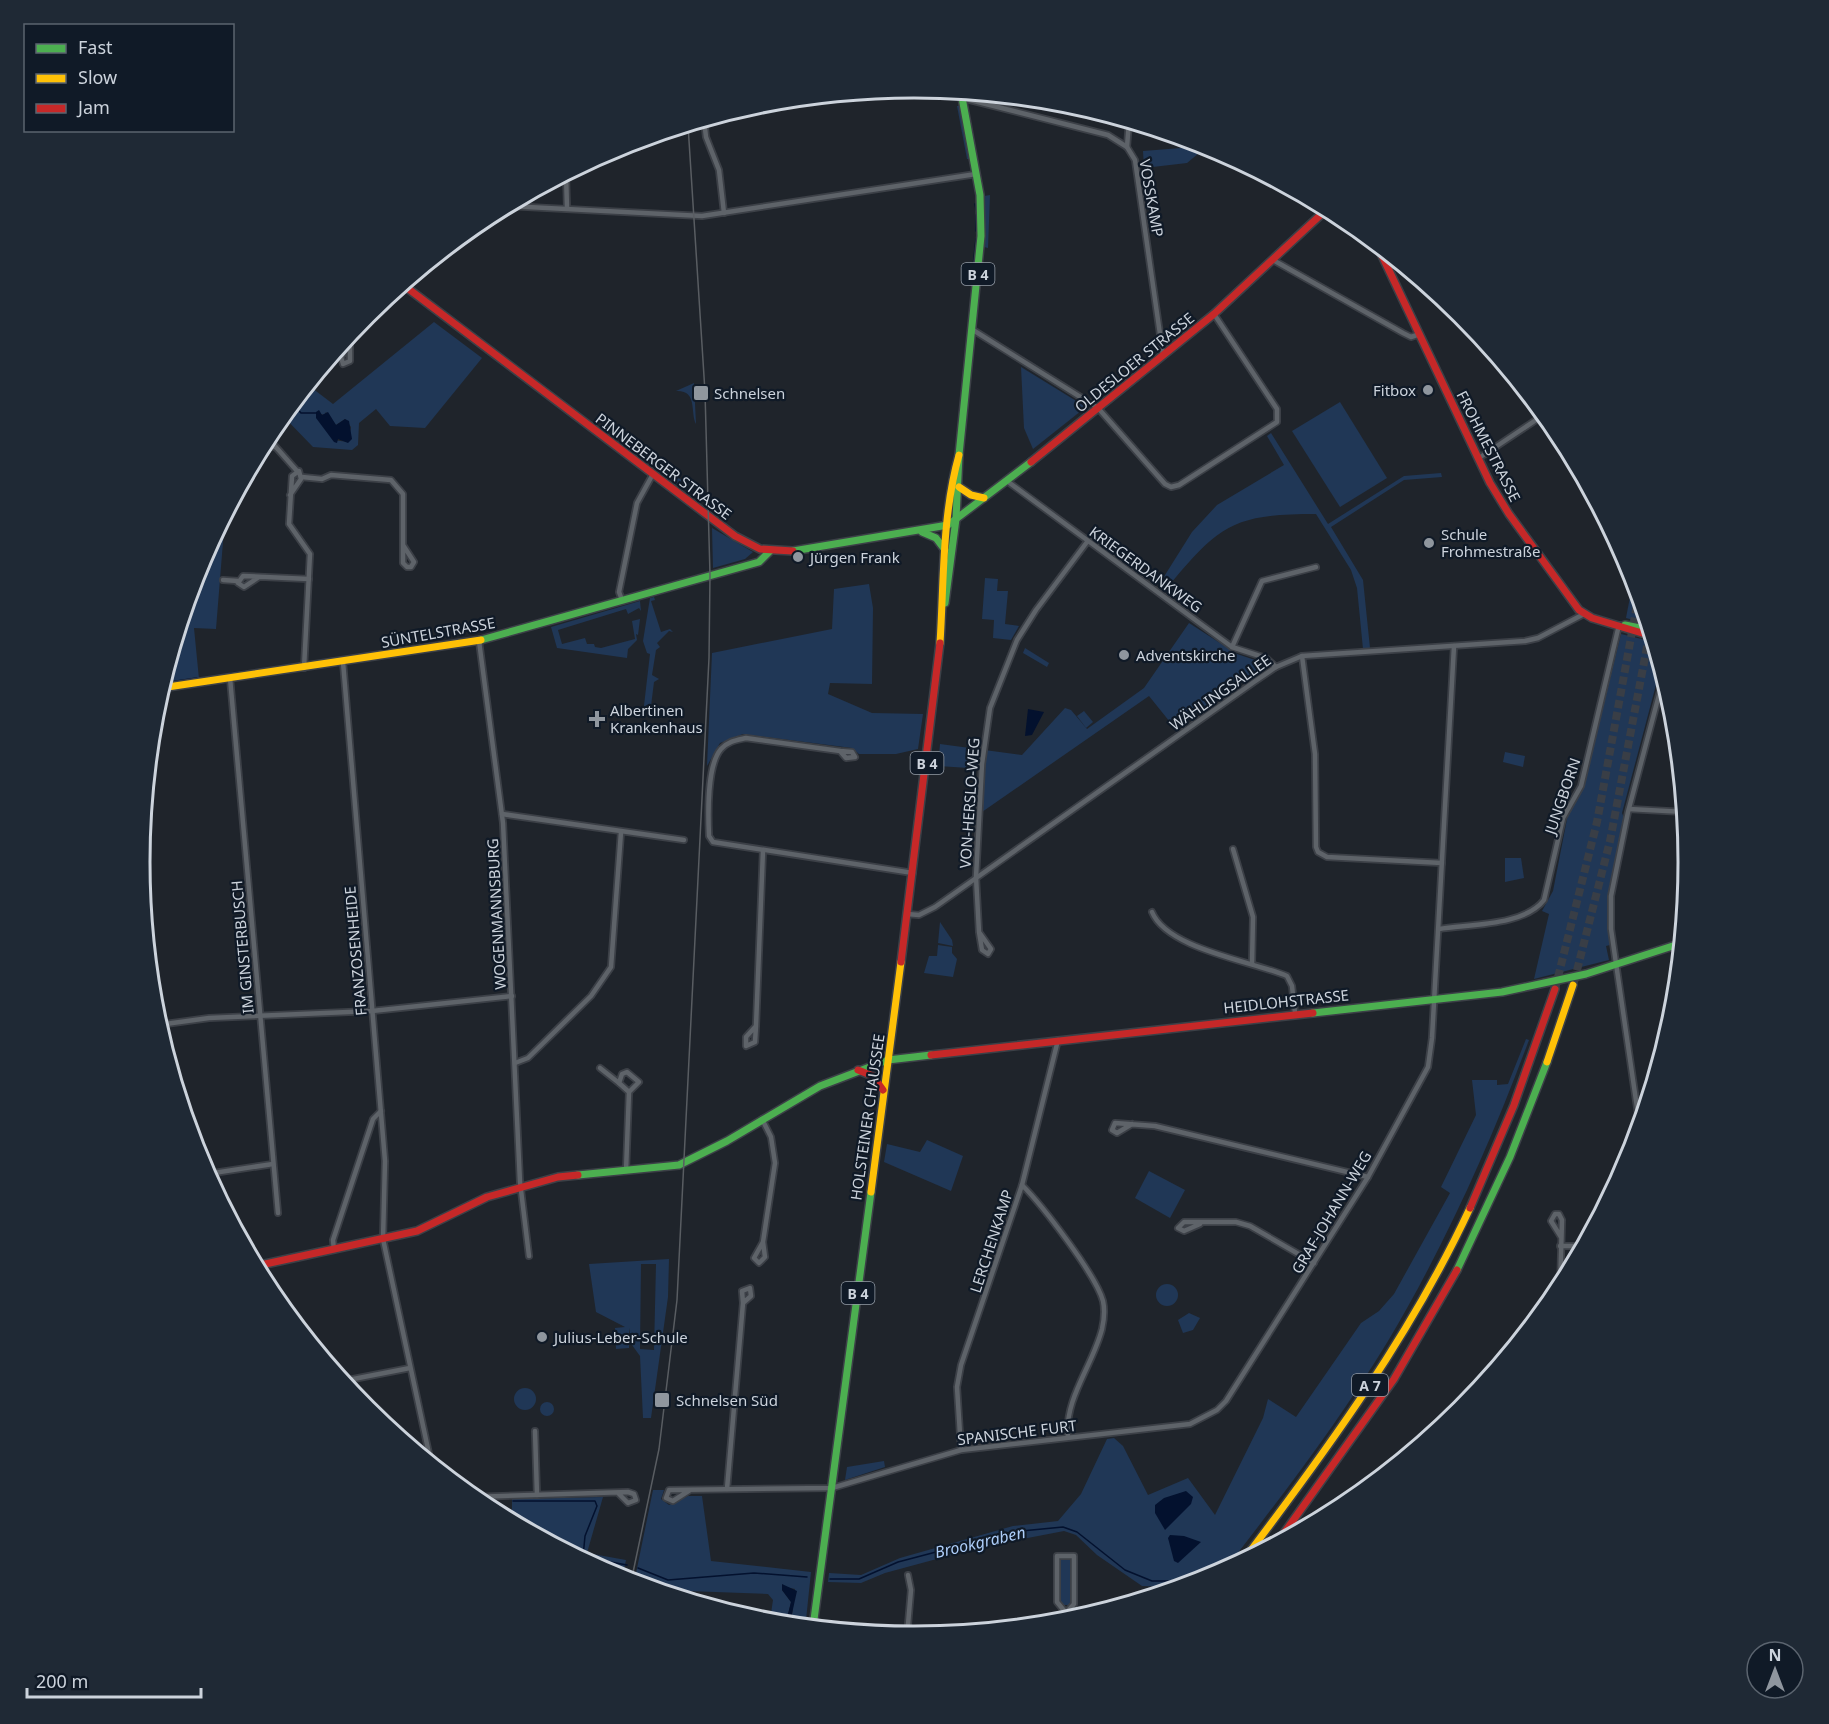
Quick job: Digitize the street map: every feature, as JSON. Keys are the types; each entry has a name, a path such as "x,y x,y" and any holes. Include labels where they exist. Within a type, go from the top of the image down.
{"main road":[{"name":"HOLSTEINER CHAUSSEE","path":"943,610 948,593 956,519 959,455 981,236 981,201 962,99"},
{"name":"OLDESLOER STRASSE","path":"948,525 1007,481 1214,314 1321,215"},
{"name":"FROHMESTRASSE","path":"1383,258 1479,458 1509,514 1573,604 1584,614"},
{"name":"PINNEBERGER STRASSE","path":"408,289 735,536 760,549 793,552 919,532 948,525"},
{"name":"HOLSTEINER CHAUSSEE","path":"814,1620 913,873 943,610 945,550 954,473 959,455"},
{"path":"959,487 971,495 984,498"},
{"path":"919,532 936,538 945,550"},
{"path":"747,564 760,549"},
{"name":"SÜNTELSTRASSE","path":"171,687 479,641 761,561 770,551"},
{"path":"1584,614 1643,633"},
{"path":"1619,625 1642,629"},
{"name":"HEIDLOHSTRASSE","path":"265,1264 425,1228 487,1197 558,1177 679,1165 727,1142 820,1086 888,1060 1295,1013 1434,1001 1527,988 1618,965 1674,946"},
{"name":"A 7","path":"1287,1529 1357,1435 1446,1290 1492,1199 1526,1120 1573,985"},
{"name":"A 7","path":"1252,1548 1347,1421 1428,1290 1476,1195 1503,1134 1555,989"},
{"path":"858,1070 873,1076 883,1090"}],"street":[{"name":"VOSSKAMP","path":"982,101 1108,135 1127,147 1135,160 1142,195 1163,356"},
{"path":"705,128 706,137 719,170 724,213"},
{"path":"1127,147 1128,129"},
{"path":"521,207 690,216 724,213 976,174"},
{"path":"566,181 567,208"},
{"path":"1273,260 1403,333 1411,337 1420,334"},
{"path":"1389,269 1393,266"},
{"path":"973,330 1098,408 1165,484 1171,487 1179,485 1277,422 1277,409 1214,314"},
{"path":"1479,458 1537,419"},
{"path":"273,447 276,447 302,477 322,479 334,475 391,480 403,494 404,545"},
{"path":"297,471 292,476 289,524 309,550 304,668"},
{"path":"621,600 619,592 637,503 653,474"},
{"path":"290,495 302,477"},
{"name":"KRIEGERDANKWEG","path":"1007,481 1232,647 1266,658 1276,667"},
{"name":"VON-HERSLO-WEG","path":"976,877 983,743 997,686 1020,635 1087,542"},
{"path":"1232,647 1262,581 1316,567"},
{"path":"238,581 243,576 309,579"},
{"path":"223,580 238,581 244,586 259,578"},
{"name":"WÄHLINGSALLEE","path":"907,914 919,915 935,907 1276,667 1302,656 1529,640 1584,614"},
{"name":"JUNGBORN","path":"1439,928 1521,917 1539,908 1544,900 1563,818 1581,786 1619,625"},
{"name":"WOGENMANNSBURG","path":"479,641 502,814 520,1187 529,1256"},
{"name":"GRAF-JOHANN-WEG","path":"1208,1416 1226,1401 1314,1263 1368,1177 1428,1067 1439,928 1454,646"},
{"path":"1302,656 1315,754 1316,847 1318,852 1327,856 1442,863"},
{"name":"FRANZOSENHEIDE","path":"343,662 381,1111 385,1181 383,1239 429,1452"},
{"name":"IM GINSTERBUSCH","path":"230,678 278,1213"},
{"path":"1637,1109 1611,929 1611,896 1629,809 1659,693"},
{"path":"840,751 746,738 731,741 721,748 713,765 709,836 713,842 913,873"},
{"path":"1629,809 1677,812"},
{"path":"502,814 684,840"},
{"path":"515,1063 528,1058 591,996 611,967 621,832"},
{"path":"1233,849 1253,917 1252,964"},
{"path":"756,1026 763,850"},
{"path":"976,877 979,932"},
{"path":"1152,912 1155,920 1168,931 1213,952 1290,979 1295,1013"},
{"path":"168,1024 209,1018 372,1011 512,996"},
{"name":"LERCHENKAMP","path":"961,1450 957,1387 961,1365 1022,1185 1058,1040"},
{"path":"600,1068 629,1092"},
{"path":"619,1083 622,1074 627,1072 639,1082 629,1092 626,1171"},
{"path":"334,1250 333,1240 351,1184 373,1119 381,1111"},
{"path":"762,1119 771,1137 775,1163 763,1242"},
{"path":"1132,1124 1170,1130 1368,1177"},
{"path":"216,1173 273,1164"},
{"path":"1022,1185 1037,1200 1089,1273 1103,1302 1102,1329 1068,1417 1068,1437"},
{"path":"1560,1271 1562,1220 1555,1214 1552,1215 1551,1221 1561,1237"},
{"path":"1200,1224 1220,1220 1250,1226 1314,1263"},
{"path":"1560,1246 1576,1246"},
{"path":"727,1489 743,1303"},
{"path":"352,1379 410,1368"},
{"name":"SPANISCHE FURT","path":"690,1490 832,1488 961,1450 1183,1425 1208,1416"},
{"path":"535,1431 537,1496"},
{"path":"669,1490 690,1490 673,1501 666,1498 669,1490"},
{"path":"488,1497 619,1494"},
{"path":"1065,1612 1057,1604 1057,1556 1074,1556 1074,1604 1068,1611"},
{"path":"908,1575 911,1590 908,1626"}],"shaded area":[{"path":"957,106 961,106 970,159 967,159"},
{"path":"1181,146 1199,153 1187,163 1144,168 1143,151 1181,148"},
{"path":"990,195 988,248 984,247 984,196"},
{"path":"434,322 482,358 425,428 390,426 376,409 359,423 358,445 352,450 313,447 289,423 314,390 333,404","holes":["326,412 336,425 345,419 351,427 348,442 333,440 319,420 321,414 324,415"]},
{"path":"1021,367 1086,407 1033,449 1024,428"},
{"path":"694,383 696,424 688,394 676,391"},
{"path":"1340,402 1387,478 1340,507 1292,431"},
{"path":"319,410 322,415 328,412 336,425 345,419 349,421 352,439 348,443 338,439 337,443 334,442 316,418 316,412"},
{"path":"1271,433 1328,524 1404,476 1441,473 1442,477 1404,480 1331,527 1363,580 1370,648 1363,649 1357,588 1351,570 1316,514 1264,517 1245,521 1229,528 1200,551 1166,589 1160,583 1192,532 1217,505 1284,465 1267,436"},
{"path":"666,469 687,484 690,483 685,490 663,474"},
{"path":"714,505 719,505 719,509 724,509 724,505 728,505 728,519 724,519 714,511"},
{"path":"712,528 753,552 745,559 713,568"},
{"path":"223,536 216,629 194,628 199,679 172,681 191,616 208,569"},
{"path":"985,578 998,579 997,591 1008,591 1005,624 1019,626 1011,640 993,638 994,620 982,619"},
{"path":"869,584 873,608 872,684 830,683 828,694 872,713 923,714 918,749 896,754 859,754 852,748 743,734 720,743 707,766 712,653 832,629 834,589"},
{"path":"1630,595 1640,622 1626,618"},
{"path":"654,597 655,600 651,601 661,632 670,629 673,632 669,631 657,643 660,647 656,650 652,675 659,679 654,682 651,706 646,705 643,714 650,654 647,653 643,641 650,598"},
{"path":"640,601 641,611 639,608 628,614 626,609 558,630 562,644 585,638 587,644 594,644 595,647 601,648 635,639 632,621 640,619 638,635 636,634 637,640 628,649 627,658 557,648 551,627"},
{"path":"1189,623 1237,654 1258,661 1263,668 1174,727 1149,696 982,812 984,769 938,766 940,744 1022,755 1065,708 1071,710 1087,729 1144,688"},
{"path":"1621,634 1645,640 1657,681 1622,813 1624,818 1608,894 1610,945 1606,946 1609,960 1534,979 1549,914 1542,911 1553,891 1568,814 1583,789"},
{"path":"1025,648 1049,663 1047,667 1023,653"},
{"path":"1028,709 1044,712 1032,735 1025,736"},
{"path":"1084,711 1093,722 1086,728 1077,716"},
{"path":"1505,752 1525,756 1523,767 1503,762"},
{"path":"1505,858 1521,858 1524,878 1505,882"},
{"path":"940,922 952,940 953,946 938,943"},
{"path":"938,945 952,947 952,953 957,959 953,977 924,973 929,956 937,956"},
{"path":"1526,1039 1529,1040 1499,1118 1465,1194 1409,1305 1330,1430 1236,1555 1160,1586 1142,1586 1097,1555 1076,1535 1064,1531 981,1547 885,1573 861,1583 828,1582 829,1573 861,1575 900,1558 1013,1526 1058,1521 1081,1494 1107,1439 1114,1438 1123,1446 1148,1495 1188,1478 1215,1515 1263,1418 1268,1399 1296,1417 1361,1323 1379,1311 1394,1294 1450,1193 1441,1187 1476,1115 1472,1080 1497,1080 1497,1085 1508,1084"},
{"path":"927,1140 963,1156 951,1191 884,1162 887,1144 920,1152"},
{"path":"1149,1171 1185,1190 1170,1218 1135,1198"},
{"path":"669,1259 668,1297 651,1418 643,1418 640,1356 632,1345 629,1328 629,1348 616,1349 615,1328 625,1327 596,1312 589,1264","holes":["641,1264 656,1264 654,1350 640,1349"]},
{"path":"1167,1284 1175,1287 1178,1295 1175,1303 1167,1306 1159,1303 1156,1295 1159,1287"},
{"path":"1189,1313 1200,1318 1193,1330 1183,1333 1178,1320"},
{"path":"525,1388 535,1395 536,1399 529,1409 525,1410 515,1403 514,1399 521,1389"},
{"path":"544,1402 550,1402 554,1409 550,1416 544,1416 540,1412 540,1406"},
{"path":"884,1461 885,1467 845,1480 847,1467"},
{"path":"653,1490 664,1490 661,1499 669,1505 688,1496 702,1496 711,1561 811,1572 806,1619 771,1613 773,1600 768,1594 686,1591 636,1573","holes":["786,1587 795,1589 792,1616 788,1614 791,1602 782,1590"]},
{"path":"1186,1491 1193,1497 1191,1504 1165,1530 1155,1513 1155,1505 1164,1498"},
{"path":"603,1497 587,1553 509,1510 512,1510 512,1499"},
{"path":"1170,1535 1184,1536 1201,1542 1178,1563 1174,1561 1168,1538"},
{"path":"588,1553 626,1560 624,1569"},
{"path":"1061,1558 1072,1558 1072,1605 1059,1605 1058,1561"},
{"path":"782,1584 797,1591 791,1616 788,1614 791,1602 782,1590"}],"waterway":[{"path":"975,204 976,210"},
{"path":"976,215 976,231"},
{"path":"973,267 976,239"},
{"path":"298,410 301,413 316,413"},
{"path":"285,666 292,665"},
{"path":"277,667 281,666"},
{"path":"231,673 246,671"},
{"path":"172,682 197,678"},
{"name":"Brookgraben","path":"513,1501 595,1501 597,1506 585,1536 584,1551"},
{"name":"Brookgraben","path":"830,1579 859,1579 898,1562 1012,1532 1063,1527 1077,1532 1125,1570 1152,1581 1173,1581"},
{"name":"Brookgraben","path":"607,1561 627,1565"},
{"name":"Brookgraben","path":"638,1568 668,1580 754,1573 807,1577"}],"tunnel":[{"path":"1555,989 1597,822 1636,610"},
{"path":"1574,982 1610,841 1647,646"}],"railway":[{"path":"633,1572 659,1449 677,1300 709,658 710,575 705,392 688,132"}],"traffic: fast":[{"path":"945,603 956,519 959,455 981,236 980,195 962,99"},
{"path":"793,551 948,525 1031,462"},
{"path":"922,532 936,538 945,550"},
{"path":"481,640 759,562 770,551"},
{"path":"1625,625 1642,628"},
{"path":"1313,1013 1502,992 1586,974 1674,946"},
{"path":"578,1175 679,1165 727,1141 820,1086 888,1060 931,1055"},
{"path":"1457,1270 1510,1157 1547,1062"},
{"path":"814,1620 871,1192"}],"traffic: slow":[{"path":"940,643 949,501 959,455"},
{"path":"959,487 971,495 984,498"},
{"path":"171,687 481,640"},
{"path":"871,1192 901,962"},
{"path":"1547,1062 1573,985"},
{"path":"1252,1548 1366,1391 1421,1301 1470,1208"}],"traffic: jam":[{"path":"1031,462 1214,314 1321,215"},
{"path":"1383,257 1490,483 1509,514 1579,610 1592,618 1643,633"},
{"path":"408,289 735,536 760,549 793,551"},
{"path":"901,962 940,643"},
{"path":"1470,1208 1514,1105 1555,989"},
{"path":"931,1055 1313,1013"},
{"path":"858,1070 873,1076 883,1090"},
{"path":"265,1264 417,1231 487,1197 558,1177 578,1175"},
{"path":"1286,1530 1394,1379 1457,1270"}],"place":[{"name":"Fitbox","path":"1428,390"},
{"name":"Schnelsen","path":"701,393"},
{"name":"Schule Frohmestraße","path":"1429,543"},
{"name":"Jürgen Frank","path":"798,557"},
{"name":"Adventskirche","path":"1124,655"},
{"name":"Albertinen Krankenhaus","path":"597,719"},
{"name":"Julius-Leber-Schule","path":"542,1337"},
{"name":"Schnelsen Süd","path":"662,1400"}]}
